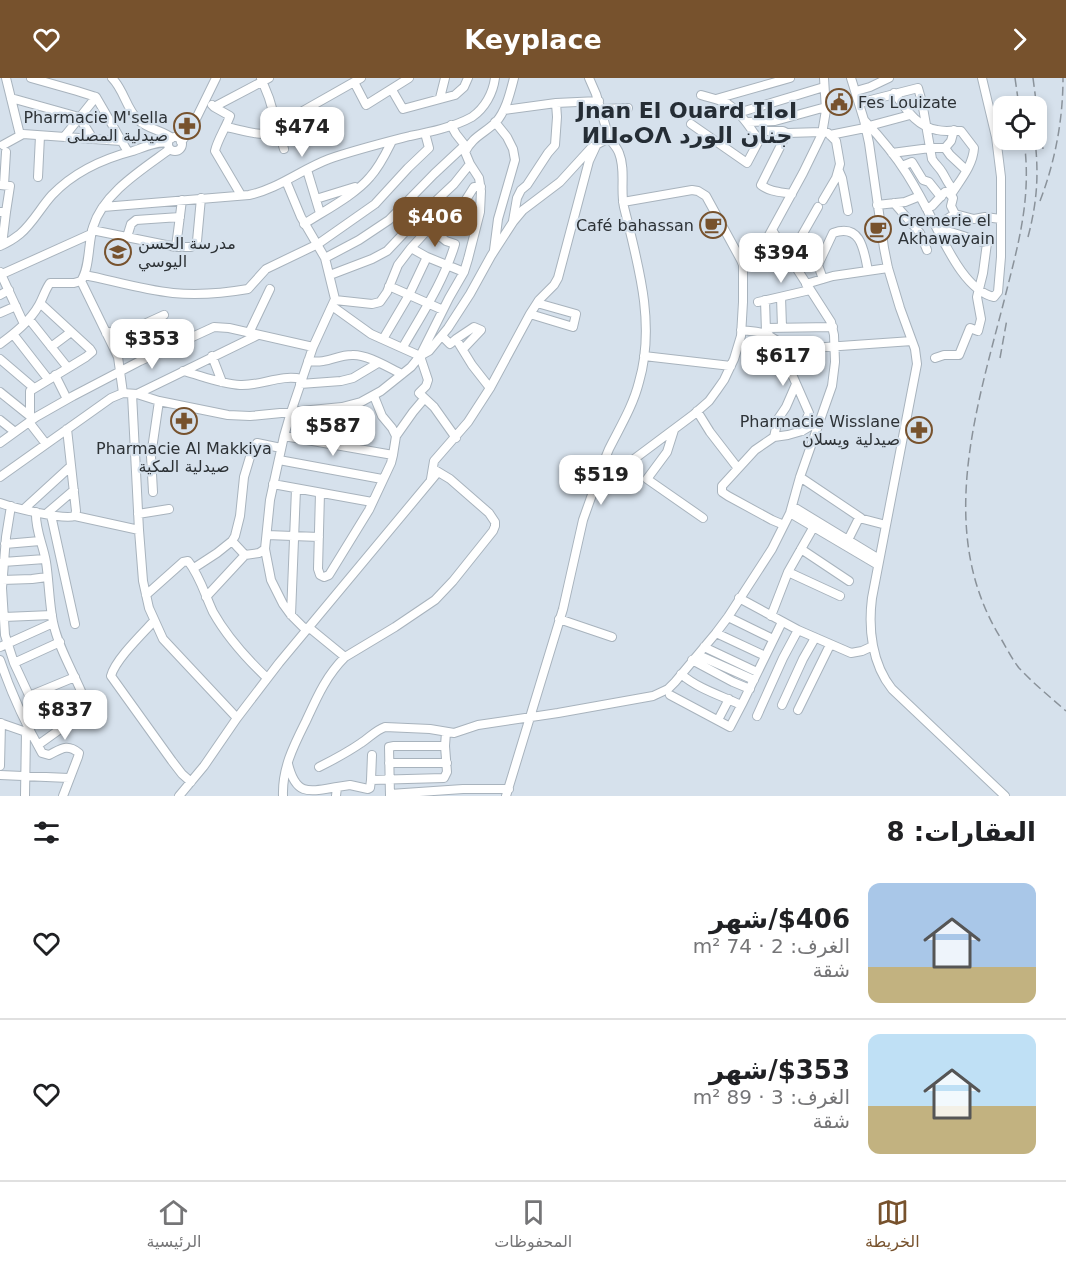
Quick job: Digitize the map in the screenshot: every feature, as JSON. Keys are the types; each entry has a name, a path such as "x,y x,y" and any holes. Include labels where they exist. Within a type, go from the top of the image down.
{"street":[{"path":"6,78 20,135"},
{"path":"32,78 96,97 128,152"},
{"path":"112,78 138,120 165,132 173,151 179,150 182,146 181,142 190,133 216,78"},
{"path":"277,122 301,112 357,80 366,105 409,78"},
{"path":"440,98 445,78"},
{"path":"392,90 403,110 458,94 468,78"},
{"path":"103,207 257,193 331,159 465,120 477,112 489,96 495,78"},
{"path":"325,258 359,240 389,220 434,174 495,122 504,110 514,78"},
{"path":"445,746 391,746 388,749 390,795 507,792 559,620 584,520 604,462 639,382 646,326 643,288 623,202 621,160 609,138 600,105 589,78"},
{"path":"716,99 790,78"},
{"path":"742,263 772,230 826,133 824,78"},
{"path":"851,78 866,125 888,268 917,357 916,373 870,610 873,646 882,675 892,689 1005,796"},
{"path":"856,91 889,78"},
{"path":"866,125 902,166 952,258 962,272 979,289 992,297 997,294 999,284 1001,177 996,137 982,78"},
{"path":"214,107 264,79 284,149"},
{"path":"915,79 934,163 950,186 953,198 951,206 955,214 974,219 985,217 1001,219"},
{"path":"738,113 824,87"},
{"path":"859,103 918,88"},
{"path":"894,93 910,115 926,127 938,131 962,132 974,148 966,171 952,192"},
{"path":"701,95 729,105 747,122 759,141"},
{"path":"64,137 96,97"},
{"path":"11,98 79,117 93,139"},
{"path":"205,102 230,116 215,151 241,195"},
{"path":"504,110 556,103 628,108"},
{"path":"513,222 514,210 521,190 530,182 555,146 556,103"},
{"path":"747,122 775,121 826,107"},
{"path":"764,131 826,133 910,115"},
{"path":"494,251 498,219 515,160 507,137 495,122"},
{"path":"691,123 747,163 764,131 763,122"},
{"path":"420,356 464,272 480,212 479,178 465,153 466,147 451,125"},
{"path":"226,127 271,135 279,132"},
{"path":"892,153 945,148 951,141 954,130"},
{"path":"0,344 27,322 50,283 74,283 83,278 173,293 204,294 246,290 271,267 318,244 380,200 429,148 424,133"},
{"path":"787,133 761,185 775,192 792,194"},
{"path":"742,263 755,265 789,258 839,171 837,145 834,139 826,133"},
{"path":"1,246 2,213 10,186 2,185 4,148 20,135 122,141"},
{"path":"38,177 40,136"},
{"path":"181,142 177,138 170,143 108,200 96,218 83,278 118,357 120,370 131,394 143,581 154,621 163,639 237,718"},
{"path":"131,394 239,416 260,416 342,407 374,396 420,356 429,351 442,336 470,294 494,251 513,222 527,206 560,182 588,150 609,138"},
{"path":"304,224 362,185 374,172 392,141"},
{"path":"1,246 19,236 51,196 92,165 128,152 170,143"},
{"path":"179,796 267,678 431,480 438,457 456,438 490,388 530,314 558,278 589,161 597,144"},
{"path":"945,148 966,171"},
{"path":"902,166 912,162 923,180 929,182 941,197"},
{"path":"330,276 387,251 454,184 470,164"},
{"path":"307,170 320,213"},
{"path":"839,171 848,211"},
{"path":"286,181 304,224 325,258 333,303 301,382 284,435 273,484 265,549 271,580 291,615 303,627 312,630 345,657"},
{"path":"316,199 362,185"},
{"path":"460,209 473,188 481,187"},
{"path":"594,489 709,401 731,366 741,330 742,263 707,198 698,191 692,190 623,202"},
{"path":"926,208 932,206 946,192 952,192"},
{"path":"877,205 905,202 920,196"},
{"path":"68,368 27,322 0,274 92,232 189,248 196,244 201,198"},
{"path":"176,247 182,200"},
{"path":"894,203 920,233 927,250"},
{"path":"333,303 377,304 389,286 398,265 442,214 452,209 480,212"},
{"path":"937,228 955,214"},
{"path":"127,237 131,224 136,220 180,217"},
{"path":"403,347 448,265 455,244 430,228"},
{"path":"937,228 987,243 1001,241"},
{"path":"319,767 339,757 385,727 429,729 454,733 478,725 653,696 668,689 695,658 728,617 772,549 791,510 800,477 832,386 835,346 833,327 772,230"},
{"path":"823,279 818,265 833,233 842,230 852,232 858,238 863,247 867,271"},
{"path":"935,358 944,355 959,355 970,328 978,331 981,320 977,297 987,243"},
{"path":"411,248 464,272"},
{"path":"758,248 765,263"},
{"path":"383,339 428,257"},
{"path":"791,372 758,367 767,333 762,301 781,297 833,276 888,268"},
{"path":"389,286 443,310"},
{"path":"249,333 270,289"},
{"path":"0,295 9,291"},
{"path":"781,297 782,327"},
{"path":"31,419 30,392 92,352 40,303"},
{"path":"333,303 371,333 420,356 428,379 427,385 419,393 434,407 456,438"},
{"path":"530,314 573,327 576,314 537,303"},
{"path":"0,313 16,306"},
{"path":"106,333 140,326 164,315"},
{"path":"0,443 31,419 120,370 214,327 229,328 314,347"},
{"path":"442,336 450,344 474,327 481,330 463,349"},
{"path":"741,330 767,333 782,327 833,327"},
{"path":"51,347 71,332"},
{"path":"767,333 787,347 797,349 912,341"},
{"path":"13,334 67,399"},
{"path":"1,479 111,398 131,394 258,335"},
{"path":"456,339 490,388"},
{"path":"797,349 791,372 809,413 802,431"},
{"path":"309,361 329,361 352,355 361,356 402,374"},
{"path":"212,356 222,382"},
{"path":"644,356 731,366"},
{"path":"0,359 34,388"},
{"path":"183,371 239,385 289,377 301,382 341,381 353,378 378,363"},
{"path":"774,437 778,419 796,384"},
{"path":"0,392 31,419 46,444"},
{"path":"374,396 382,416 396,436"},
{"path":"320,493 318,569 320,575 327,577 372,502 391,463 396,436 424,399"},
{"path":"153,492 151,456 159,401"},
{"path":"697,411 737,467"},
{"path":"0,420 15,432"},
{"path":"784,525 757,513 722,492 722,486 755,450 774,437 802,431 819,422"},
{"path":"67,429 75,516"},
{"path":"674,430 667,453 647,479 703,518"},
{"path":"284,435 393,455"},
{"path":"194,568 232,541 235,536 240,516 244,477 253,447 257,443 281,448"},
{"path":"279,460 382,479"},
{"path":"24,509 71,466"},
{"path":"283,796 282,786 287,762 325,681 333,669 345,657 435,600 493,531 495,522 489,513 450,479 435,470"},
{"path":"800,477 861,518 886,525"},
{"path":"273,484 372,502"},
{"path":"291,615 296,489"},
{"path":"49,514 74,490"},
{"path":"0,503 36,512 75,516 139,530"},
{"path":"11,506 2,580 4,646 41,721"},
{"path":"138,514 169,509"},
{"path":"791,510 813,528 879,562"},
{"path":"791,510 848,540 879,562"},
{"path":"0,766 0,723 27,730 80,692 53,619 45,559 37,531 36,512"},
{"path":"49,514 75,624"},
{"path":"848,540 861,518"},
{"path":"771,616 788,572 813,528"},
{"path":"267,535 320,537"},
{"path":"232,541 245,555"},
{"path":"5,544 40,542"},
{"path":"206,597 245,555 259,553 265,549"},
{"path":"801,549 849,581"},
{"path":"3,562 45,559"},
{"path":"146,595 183,562 188,561 194,568 206,597 226,633 267,678"},
{"path":"788,572 840,596"},
{"path":"2,580 47,577"},
{"path":"739,598 798,630 851,653 873,646"},
{"path":"4,617 53,619"},
{"path":"728,617 773,639"},
{"path":"4,646 53,619"},
{"path":"559,620 612,637"},
{"path":"154,621 126,652 112,671 111,676 172,761 191,782"},
{"path":"670,695 730,727 782,622"},
{"path":"757,716 798,630"},
{"path":"716,633 765,656"},
{"path":"782,705 815,638"},
{"path":"14,663 60,642"},
{"path":"798,710 830,645"},
{"path":"704,647 754,680"},
{"path":"695,658 733,682 754,680"},
{"path":"0,660 27,730 42,753 47,755 71,747 79,754 63,796"},
{"path":"681,674 694,684 742,704"},
{"path":"29,696 75,677"},
{"path":"718,720 729,699"},
{"path":"38,745 77,717"},
{"path":"25,796 27,730"},
{"path":"370,780 444,778 447,772 446,732"},
{"path":"287,762 293,780 300,789 337,792 350,785 370,788 372,755"},
{"path":"389,763 447,763"},
{"path":"0,776 69,778"}],"railway":[{"path":"1015,78 1018,96"},
{"path":"1033,78 1035,96"},
{"path":"1040,201 1057,141 1062,109 1063,78"},
{"path":"1025,150 1026,182 1022,222 974,428 968,470 966,513 970,556 981,597 1000,637 1019,668 1066,711"},
{"path":"1028,237 1036,189 1036,150"},
{"path":"1000,358 1007,319"}],"place":[{"name":"Fes Louizate","path":"839,102"},
{"name":"Pharmacie M'sella صيدلية المصلى","path":"187,126"},
{"name":"Café bahassan","path":"713,225"},
{"name":"Cremerie el Akhawayain","path":"878,229"},
{"name":"مدرسة الحسن اليوسي","path":"118,252"},
{"name":"Pharmacie Al Makkiya صيدلية المكية","path":"184,421"},
{"name":"Pharmacie Wisslane صيدلية ويسلان","path":"919,430"}],"district":[{"name":"Jnan El Ouard ⵊⵏⴰⵏ ⵍⵡⴰⵔⴷ جنان الورد","path":"687,122"}]}
